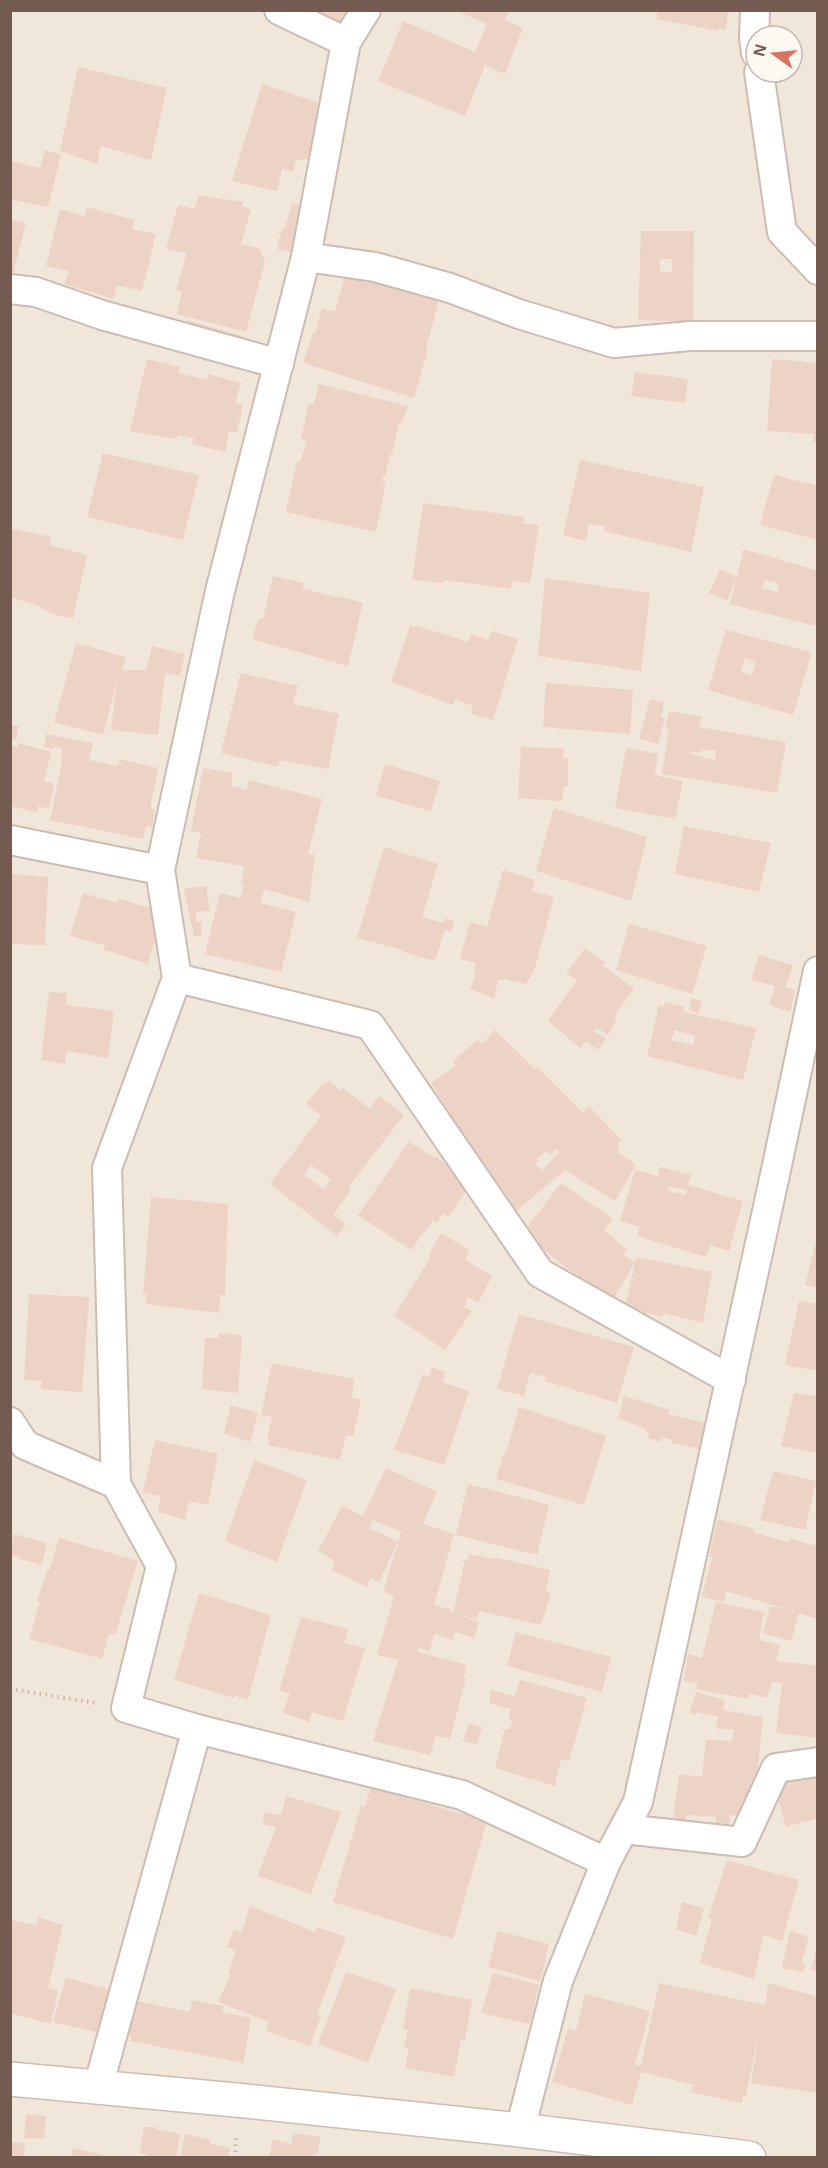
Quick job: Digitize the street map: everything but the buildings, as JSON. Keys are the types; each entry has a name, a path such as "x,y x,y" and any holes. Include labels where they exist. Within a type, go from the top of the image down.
{"main road":[{"path":"10,2079 520,2130 749,2157"}],"street":[{"path":"279,10 346,42"},
{"path":"366,10 346,42 306,257 220,591 160,870 177,978 107,1168 116,1484 161,1566 126,1708 197,1729 462,1795 606,1862"},
{"path":"761,84 782,232 818,270"},
{"path":"306,257 375,267 450,288 519,314 614,343 690,336 818,336"},
{"path":"10,289 36,292 102,315 279,364"},
{"path":"10,840 160,870"},
{"path":"520,2130 558,1981 606,1862 638,1802 818,971"},
{"path":"177,978 370,1025 540,1273 731,1380"},
{"path":"10,1422 25,1445 116,1484"},
{"path":"98,2087 197,1729"},
{"path":"624,1829 742,1842 776,1768 818,1762"}],"path":[{"path":"10,1689 126,1708"}],"shaded area":[{"path":"11,11 817,11 817,2157 11,2157"}]}
